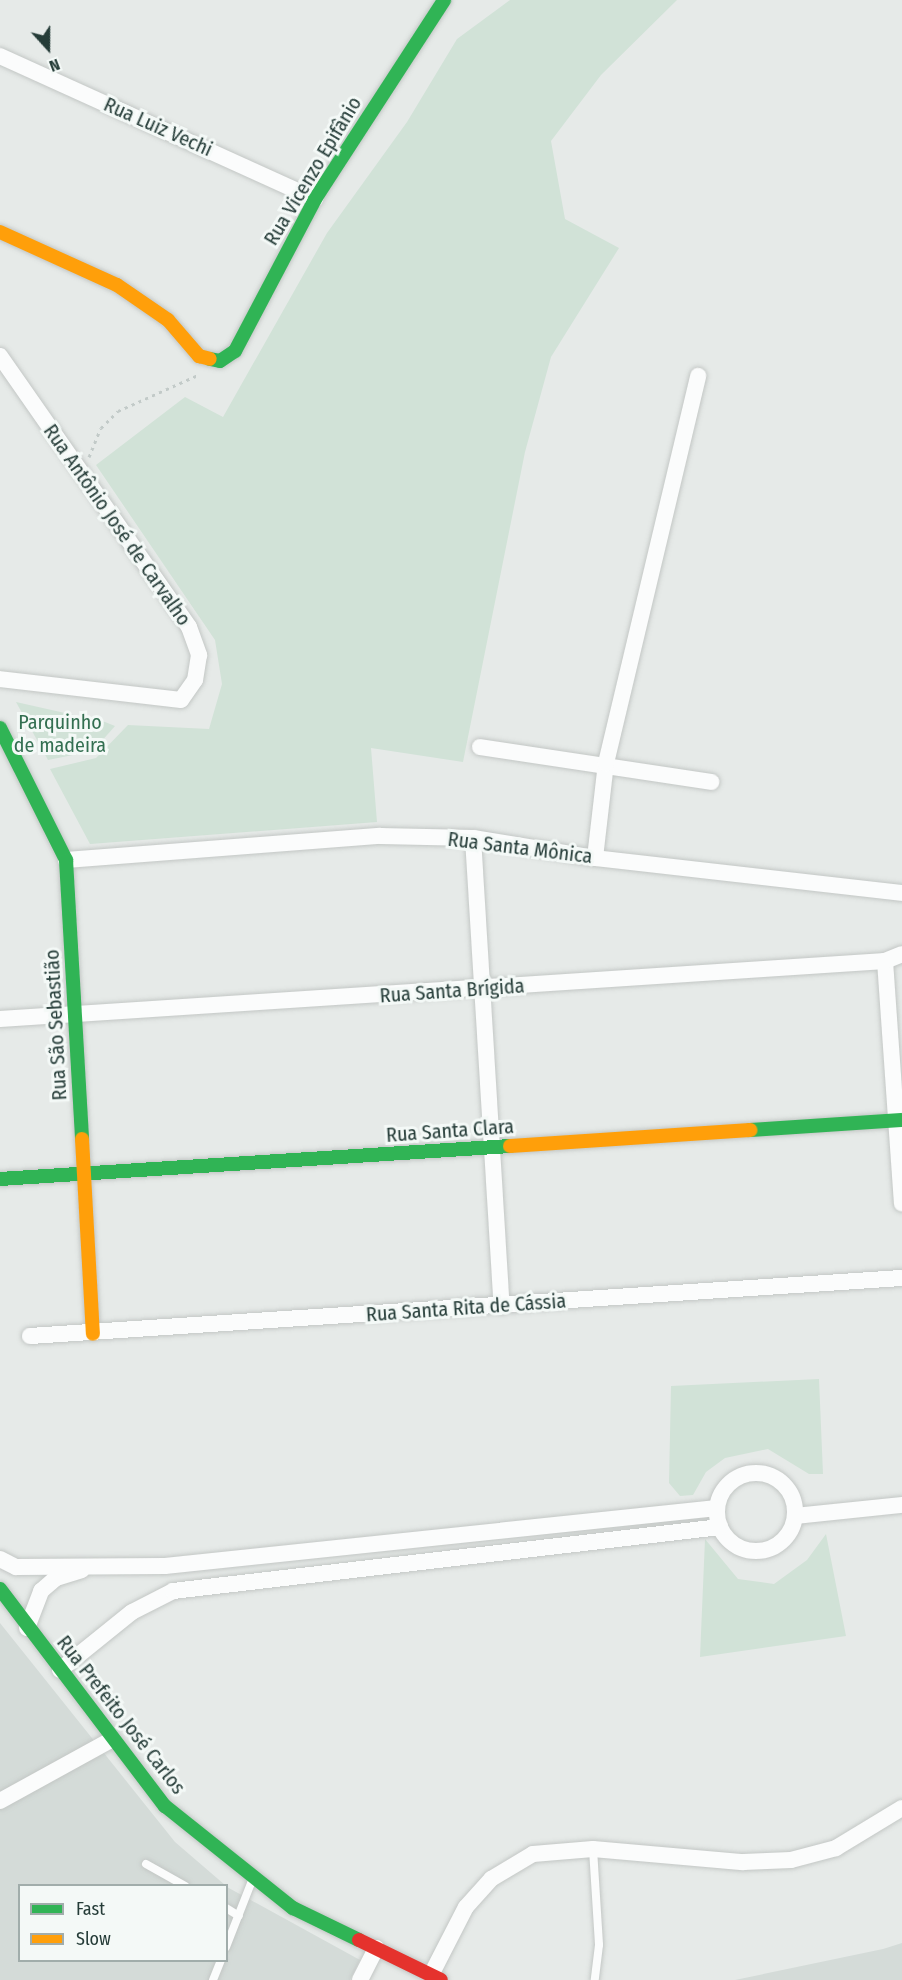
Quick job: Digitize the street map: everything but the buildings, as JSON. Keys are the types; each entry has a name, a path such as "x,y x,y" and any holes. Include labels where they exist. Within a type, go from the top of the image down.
{"street":[{"name":"Rua Vicenzo Epifânio","path":"220,361 235,351 315,199 444,0"},
{"name":"Rua Luiz Vechi","path":"0,56 315,199"},
{"path":"0,232 117,285 168,320 199,356 220,361"},
{"name":"Rua Antônio José de Carvalho","path":"0,356 189,627 199,654 195,680 188,696 181,700 0,679"},
{"path":"595,858 606,765 698,376"},
{"name":"Rua São Sebastião","path":"0,728 66,860 93,1334"},
{"path":"480,747 711,782"},
{"name":"Rua Santa Mônica","path":"66,860 380,836 473,838 595,858 902,893"},
{"path":"473,838 502,1306"},
{"name":"Rua Santa Brígida","path":"0,1019 75,1016 885,961 902,954"},
{"path":"885,961 899,1120 902,1203"},
{"name":"Rua Santa Clara","path":"0,1179 899,1120"},
{"name":"Rua Santa Rita de Cássia","path":"30,1336 93,1334 902,1278"},
{"path":"764,1474 786,1486 795,1515 784,1539 761,1550 736,1546 720,1527 717,1508 720,1496 738,1477 764,1474"},
{"path":"795,1515 902,1505"},
{"path":"0,1558 16,1567 165,1566 717,1508"},
{"path":"60,1670 132,1612 173,1591 720,1527"},
{"path":"27,1628 40,1591 56,1578 94,1566"},
{"name":"Rua Prefeito José Carlos","path":"0,1589 111,1740 165,1806 293,1908 436,1978"},
{"path":"0,1801 111,1740"},
{"path":"436,1978 466,1907 491,1879 533,1854 593,1849 742,1862 791,1860 836,1848 902,1808"},
{"path":"360,1980 376,1948"}],"lane":[{"path":"593,1849 599,1945 595,1980"},
{"path":"146,1864 181,1884"},
{"path":"228,1942 253,1878"},
{"path":"228,1909 239,1916"},
{"path":"213,1980 220,1962"}],"path":[{"path":"85,479 101,428 118,411 188,382 220,361"}],"shaded area":[{"path":"0,1623 175,1842 224,1884 18,1884 18,1962 228,1962 228,1888 360,1960 350,1980 0,1980"},
{"path":"902,1943 902,1980 735,1980 883,1949"}],"green space":[{"path":"510,0 677,0 601,75 551,141 565,219 619,248 551,357 525,452 463,762 371,748 377,822 90,844 50,769 96,758 128,725 209,729 222,684 215,640 96,465 185,397 223,417 327,233 407,122 457,39"},
{"name":"Parquinho de madeira","path":"16,702 115,726 93,751 48,760"},
{"path":"819,1379 823,1474 809,1474 768,1449 725,1458 706,1472 693,1495 680,1496 669,1483 671,1386"},
{"path":"826,1534 846,1636 700,1657 705,1539 738,1579 774,1584 807,1560"}],"traffic: fast":[{"path":"210,359 220,361 235,351 315,199 444,0"},
{"path":"0,728 66,860 82,1139"},
{"path":"750,1130 902,1120"},
{"path":"0,1179 510,1146"},
{"path":"0,1589 165,1806 293,1908 359,1940"}],"traffic: slow":[{"path":"0,232 117,285 168,320 199,356 210,359"},
{"path":"510,1146 750,1130"},
{"path":"82,1139 93,1334"}],"traffic: jam":[{"path":"359,1940 441,1980"}]}
